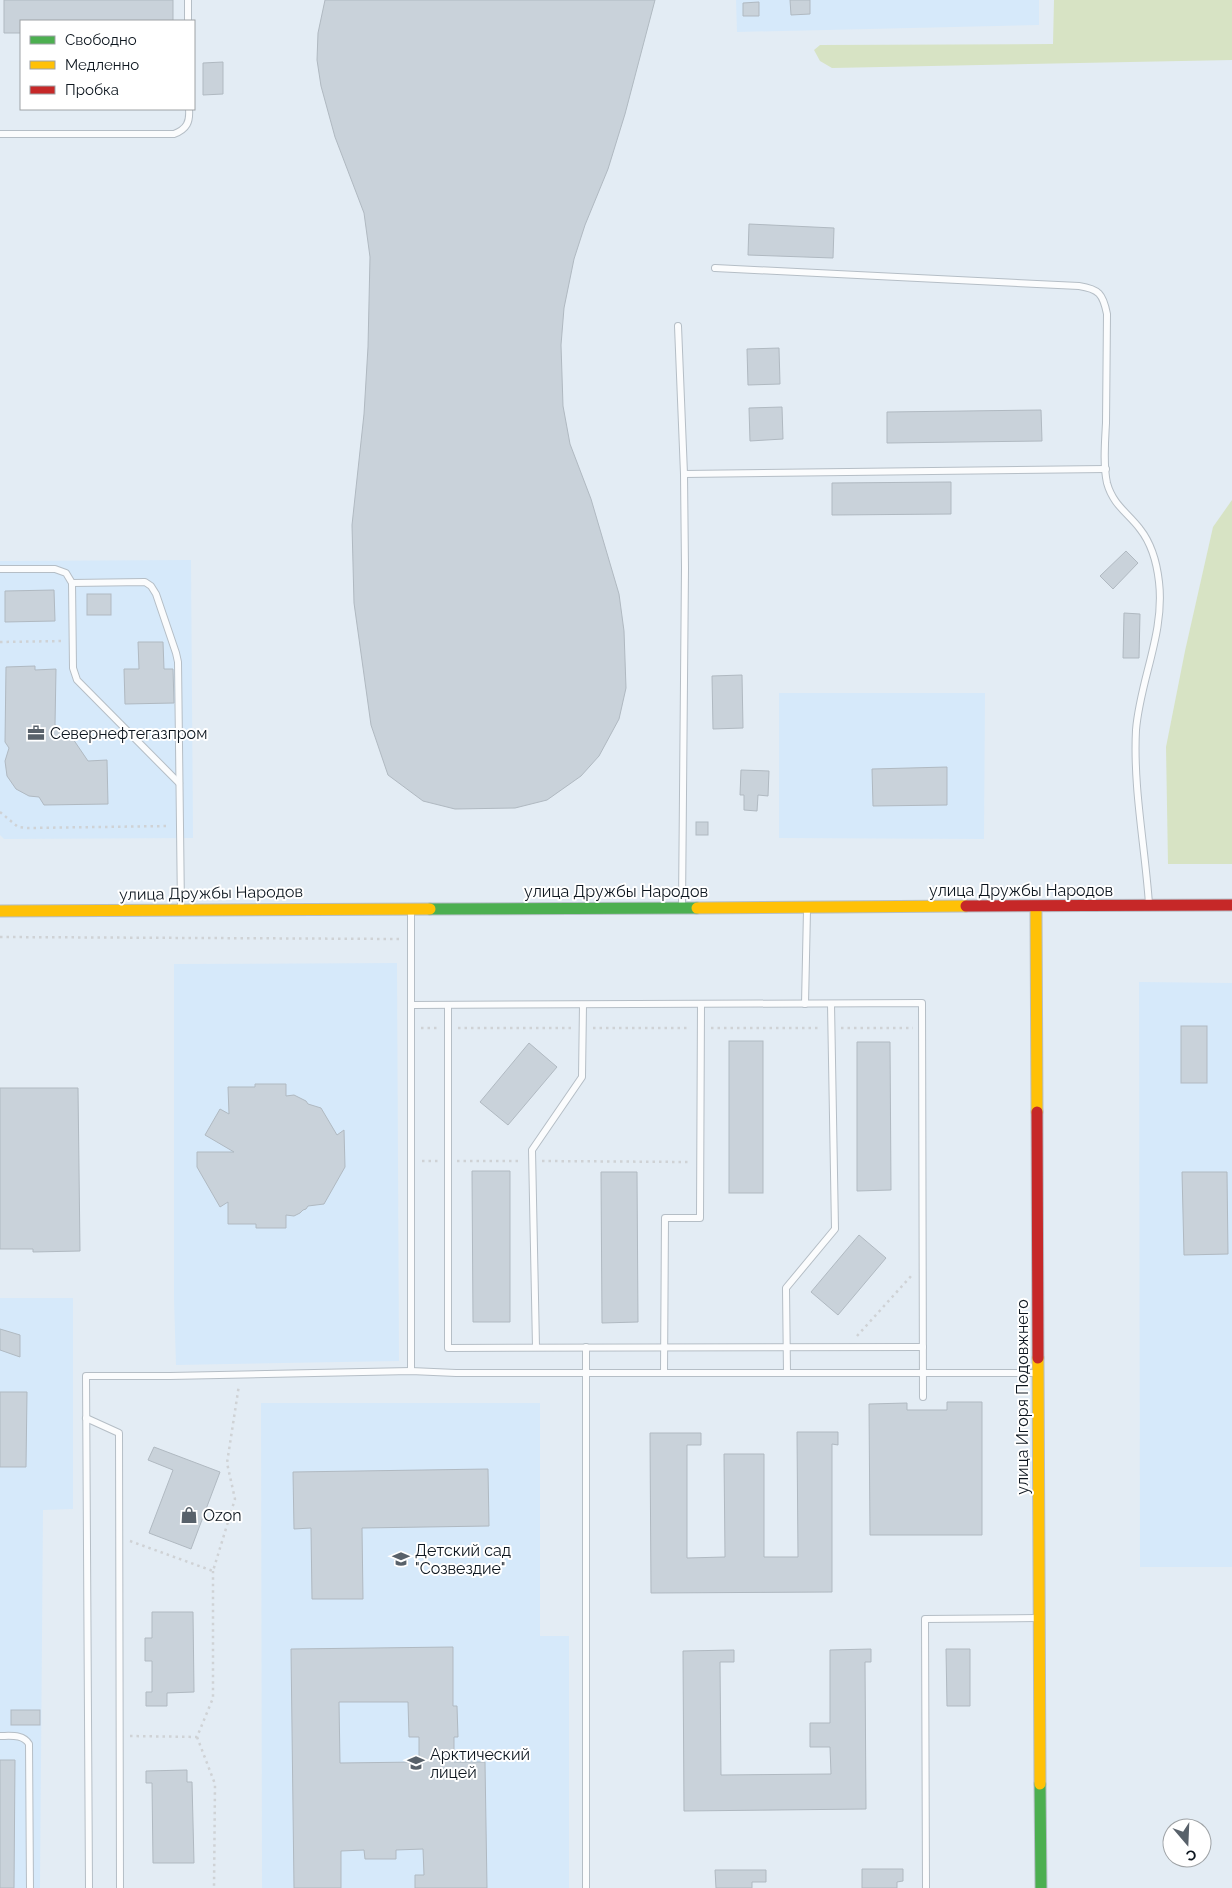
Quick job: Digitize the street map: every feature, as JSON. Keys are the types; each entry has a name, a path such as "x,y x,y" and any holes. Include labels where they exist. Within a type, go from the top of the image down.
{"street":[{"name":"улица Дружбы Народов","path":"0,911 1232,905"},
{"name":"улица Игоря Подовжнего","path":"1036,906 1041,1888"}],"lane":[{"path":"188,0 188,20"},
{"path":"0,134 174,134 182,131 187,126 190,119 189,110"},
{"path":"715,268 1069,286 1094,289 1104,299 1107,314 1107,482 1111,495 1122,512 1140,529 1152,552 1159,582 1160,604 1157,634 1142,693 1136,729 1137,782 1149,905"},
{"path":"678,326 684,474 685,647 682,907"},
{"path":"684,474 1106,469"},
{"path":"0,569 55,569 66,573 72,583 74,675 81,685 179,783"},
{"path":"72,583 137,581 145,582 151,586 156,594 176,653 178,662 180,910"},
{"path":"805,1004 807,907"},
{"path":"411,908 411,1371"},
{"path":"411,1005 922,1003 923,1397"},
{"path":"664,1373 664,1218 700,1218 701,1004"},
{"path":"787,1373 786,1288 834,1229 831,1004"},
{"path":"448,1005 448,1348 923,1347"},
{"path":"536,1347 532,1150 582,1077 583,1005"},
{"path":"586,1347 586,1888"},
{"path":"89,1888 86,1376 411,1371 456,1374 1038,1373"},
{"path":"86,1418 119,1433 120,1888"},
{"path":"926,1888 925,1619 1040,1618"},
{"path":"0,1736 21,1736 30,1744 30,1888"}],"path":[{"path":"0,642 73,642"},
{"path":"0,812 18,827 28,828 179,826"},
{"path":"0,937 411,939"},
{"path":"411,1028 922,1028"},
{"path":"411,1161 700,1162"},
{"path":"847,1347 923,1263"},
{"path":"214,1888 215,1784 197,1737 213,1698 213,1572 235,1499 227,1462 240,1375"},
{"path":"119,1537 213,1572"},
{"path":"120,1736 197,1737"}],"shaded area":[{"path":"736,0 1039,0 1039,25 737,32"},
{"name":"Севернефтегазпром","path":"191,560 193,838 4,839 0,835 0,561"},
{"path":"779,693 985,693 984,839 779,838"},
{"path":"397,963 399,1361 176,1365 174,1299 174,964"},
{"path":"1139,982 1232,983 1232,1567 1140,1567"},
{"path":"0,1298 73,1298 73,1509 43,1510 40,1888 0,1888"},
{"path":"261,1403 540,1403 540,1636 569,1636 569,1888 262,1888"}],"green space":[{"path":"1054,0 1232,0 1232,60 832,68 820,61 814,50 820,45 1053,44"},
{"path":"1232,500 1232,864 1168,864 1166,747 1213,527"}],"building":[{"path":"4,0 173,0 173,20 20,20 20,33 4,33"},
{"path":"325,0 655,0 625,114 608,169 585,225 574,259 564,308 561,345 563,406 570,444 591,499 619,594 624,631 626,688 619,719 599,756 581,776 547,800 515,808 455,809 423,801 388,775 371,725 354,603 352,525 364,414 370,257 364,213 335,137 321,86 317,60 318,33"},
{"path":"790,0 810,0 810,14 791,15"},
{"path":"759,2 759,16 743,16 743,3"},
{"path":"223,62 223,94 203,95 203,63"},
{"path":"749,224 834,228 833,258 748,255"},
{"path":"779,348 780,384 748,385 747,349"},
{"path":"782,407 783,439 750,441 749,408"},
{"path":"1041,410 1042,441 887,443 887,412"},
{"path":"951,482 951,514 832,515 832,483"},
{"path":"1126,551 1138,563 1113,589 1100,576"},
{"path":"54,590 55,621 5,622 5,591"},
{"path":"87,594 111,594 111,615 87,615"},
{"path":"1124,613 1140,614 1139,658 1123,658"},
{"path":"138,642 163,642 164,669 173,669 174,703 125,704 124,669 139,669"},
{"name":"Севернефтегазпром","path":"35,666 35,670 56,669 55,725 71,736 88,761 107,760 108,804 44,805 39,797 29,796 16,789 7,776 5,761 9,748 5,742 6,667"},
{"path":"742,675 743,728 713,729 712,676"},
{"path":"947,767 947,805 873,806 872,769"},
{"path":"741,770 769,771 768,796 758,795 757,811 744,810 744,795 740,795"},
{"path":"696,822 708,822 708,835 696,835"},
{"path":"1181,1026 1207,1026 1207,1083 1181,1083"},
{"path":"729,1041 763,1041 763,1193 729,1193"},
{"path":"857,1042 890,1042 891,1190 857,1191"},
{"path":"529,1043 557,1067 508,1125 480,1102"},
{"path":"255,1084 286,1084 286,1096 294,1095 308,1104 321,1108 337,1135 344,1130 345,1167 324,1204 308,1206 294,1216 286,1215 286,1228 256,1228 256,1224 228,1224 228,1202 220,1207 197,1167 197,1152 234,1152 205,1135 220,1109 229,1114 228,1087 255,1087"},
{"path":"0,1088 78,1088 80,1251 33,1252 33,1249 0,1249"},
{"path":"472,1171 510,1171 510,1322 473,1322"},
{"path":"601,1172 637,1172 638,1322 602,1323"},
{"path":"1182,1172 1227,1172 1228,1254 1184,1255"},
{"path":"859,1235 886,1258 838,1315 811,1292"},
{"path":"0,1329 20,1335 20,1357 0,1350"},
{"path":"0,1392 27,1392 26,1467 0,1467"},
{"path":"947,1402 982,1402 982,1535 870,1535 869,1404 907,1403 907,1410 947,1410"},
{"path":"797,1432 838,1432 838,1445 832,1444 832,1592 651,1593 650,1433 701,1433 701,1445 687,1445 687,1558 725,1557 724,1454 764,1454 764,1557 798,1557"},
{"path":"154,1447 220,1472 191,1549 149,1533 173,1470 148,1460"},
{"path":"488,1469 489,1526 362,1528 363,1599 312,1599 311,1528 294,1529 293,1472"},
{"path":"152,1612 193,1612 194,1692 167,1693 167,1706 146,1706 146,1692 152,1692 152,1661 145,1661 145,1638 152,1638"},
{"path":"453,1647 453,1706 457,1706 458,1737 454,1737 454,1762 485,1762 487,1888 415,1888 415,1875 424,1875 423,1849 396,1850 396,1859 365,1859 364,1850 341,1851 341,1888 294,1888 291,1649","holes":["339,1702 408,1702 409,1737 419,1737 419,1762 340,1763"]},
{"path":"871,1649 871,1662 865,1662 866,1809 684,1811 683,1651 734,1650 734,1662 720,1662 721,1775 831,1774 830,1747 810,1747 810,1723 830,1723 830,1650"},
{"path":"946,1649 970,1649 970,1706 947,1706"},
{"path":"11,1710 40,1710 40,1725 11,1725"},
{"path":"0,1760 15,1760 14,1888 0,1888"},
{"path":"187,1770 187,1782 192,1782 194,1863 153,1863 152,1783 146,1783 146,1771"},
{"path":"862,1869 903,1869 903,1881 897,1882 897,1888 862,1888"},
{"path":"715,1870 766,1870 766,1882 752,1882 752,1888 716,1888"}],"traffic: fast":[{"path":"430,909 697,908"},
{"path":"1040,1784 1041,1888"}],"traffic: slow":[{"path":"697,908 966,906"},
{"path":"1036,907 1037,1112"},
{"path":"0,911 430,909"},
{"path":"1038,1358 1040,1784"}],"traffic: jam":[{"path":"966,906 1232,905"},
{"path":"1037,1112 1038,1358"}],"place":[{"name":"Севернефтегазпром","path":"36,733"},
{"name":"Ozon","path":"189,1515"},
{"name":"Детский сад \"Созвездие\"","path":"401,1559"},
{"name":"Арктический лицей","path":"416,1763"}]}
